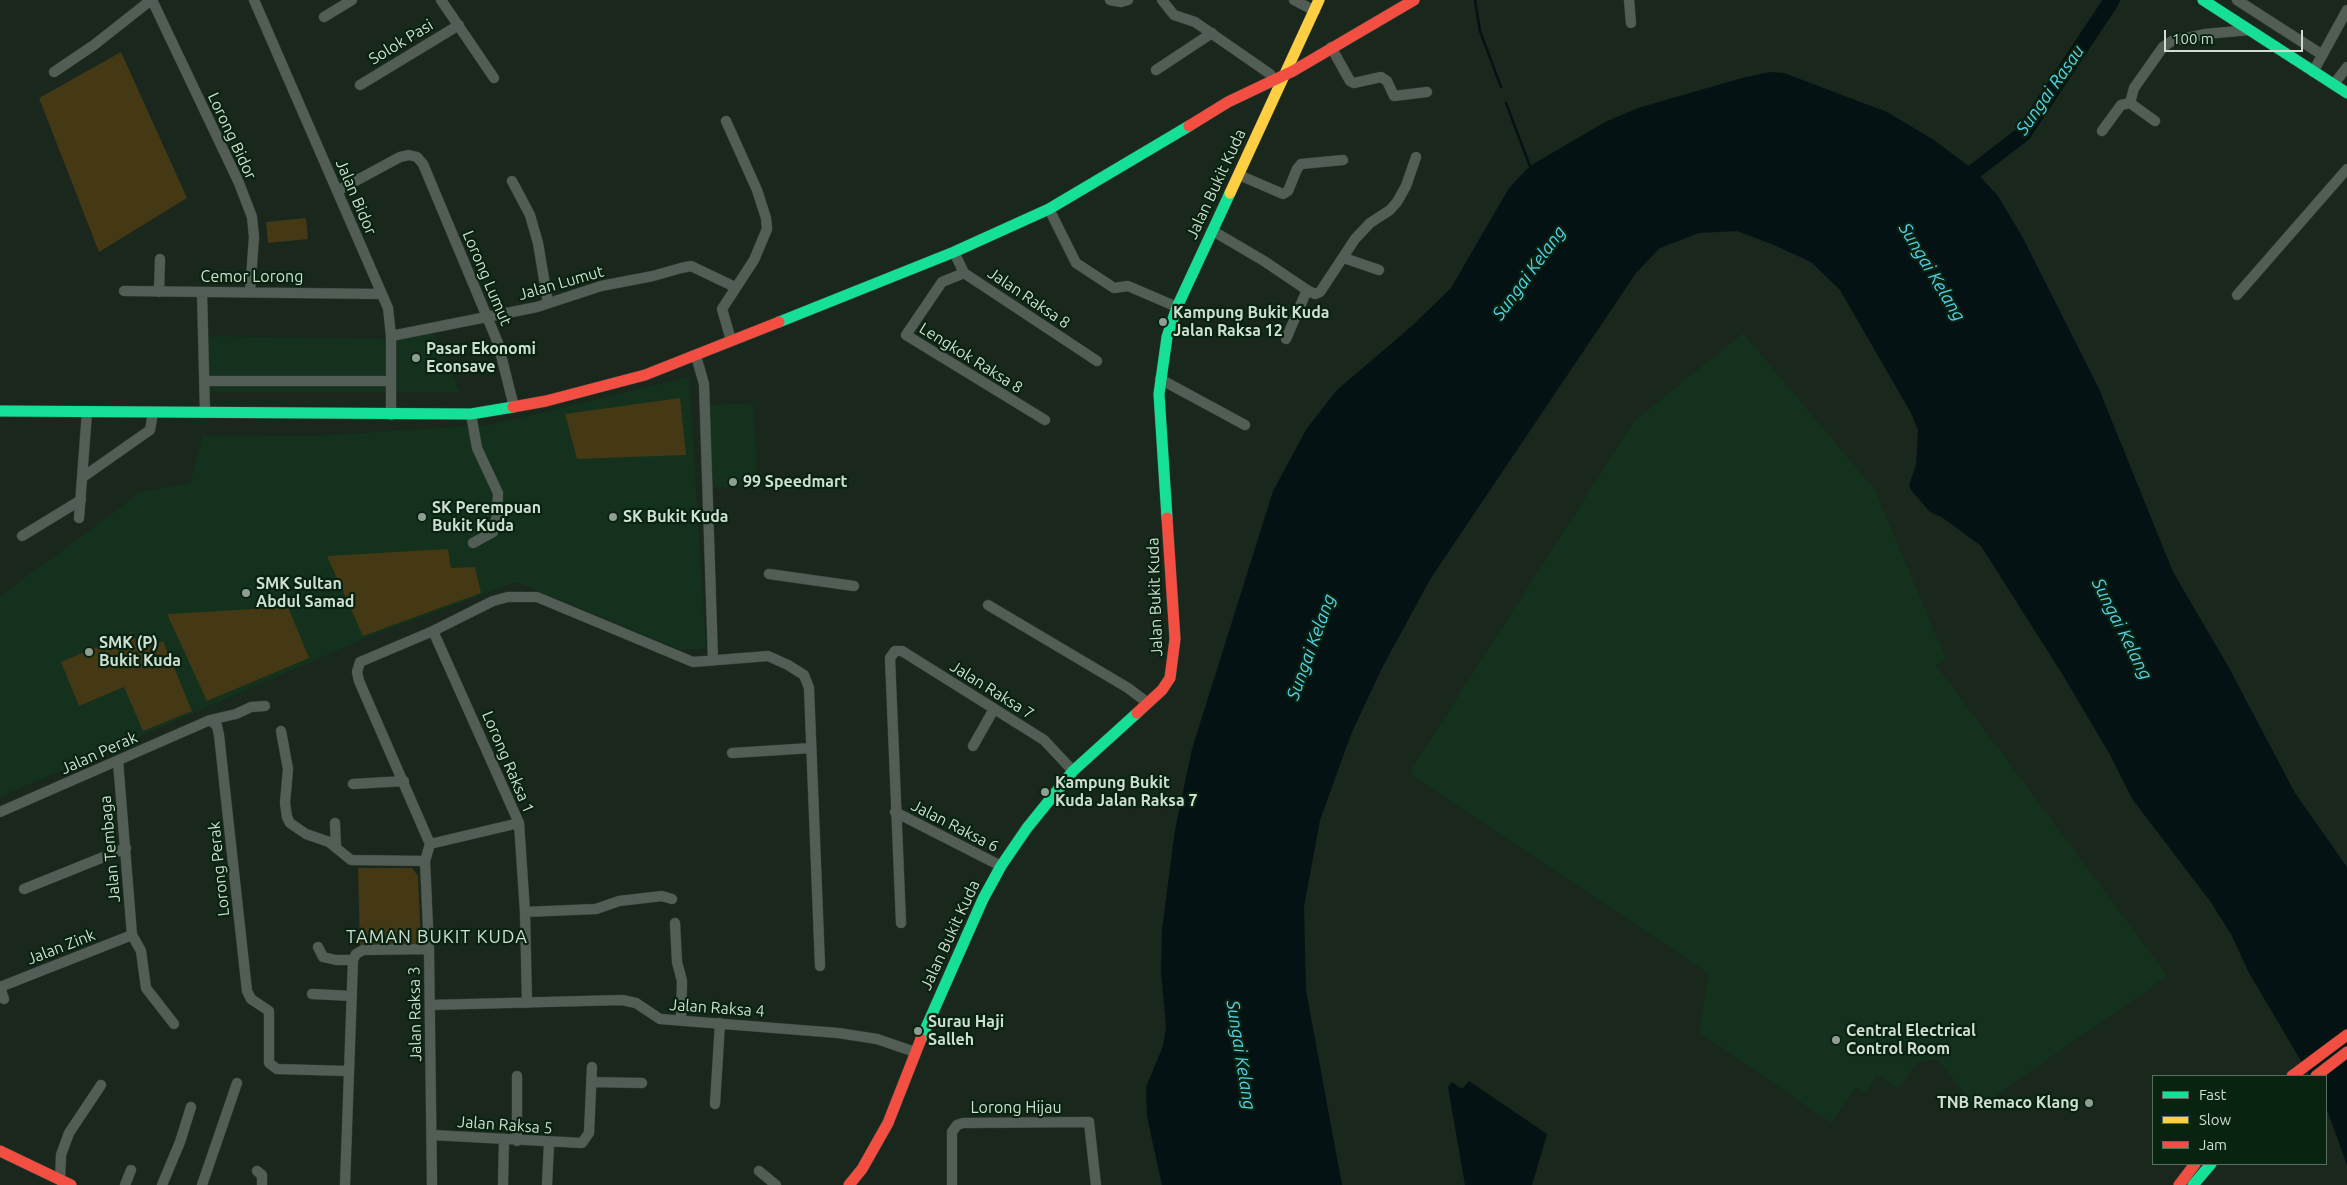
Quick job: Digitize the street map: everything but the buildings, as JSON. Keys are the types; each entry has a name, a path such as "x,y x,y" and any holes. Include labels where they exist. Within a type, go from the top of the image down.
{"street":[{"path":"54,72 94,45 152,0"},
{"name":"Lorong Bidor","path":"152,0 239,182 252,217 254,237 250,292"},
{"name":"Jalan Bidor","path":"254,0 388,308 391,336 391,415"},
{"path":"324,17 352,0"},
{"path":"441,0 494,78"},
{"path":"1110,0 1121,2 1128,0"},
{"path":"1162,0 1174,15 1195,22 1270,74"},
{"path":"1294,0 1317,5"},
{"path":"1232,100 1286,74 1414,0"},
{"path":"1629,0 1632,23"},
{"path":"2203,0 2347,93"},
{"path":"2237,0 2321,54"},
{"name":"Jalan Bukit Kuda","path":"849,1185 862,1169 888,1123 915,1052 983,899 1001,866 1027,828 1073,771 1162,690 1170,678 1175,639 1159,394 1167,336 1177,307 1317,5"},
{"path":"2313,72 2321,54 2347,10"},
{"name":"Solok Pasi","path":"360,85 458,25"},
{"path":"1307,28 1305,43 1309,47 1330,47"},
{"path":"2130,104 2134,88 2163,47 2172,41 2206,34 2250,30"},
{"path":"1156,70 1212,33"},
{"path":"0,411 391,415 471,414 514,407 645,375 954,252 1048,209 1092,186 1232,100 1270,74 1290,63 1330,47"},
{"path":"1330,47 1350,81 1354,83 1382,77 1387,81 1394,96 1427,92"},
{"path":"2334,84 2347,67"},
{"path":"1247,93 1267,92 1271,104"},
{"path":"2102,131 2121,105 2130,104 2154,121"},
{"path":"726,121 749,168 767,224 764,238 754,260 722,309 731,340"},
{"name":"Lorong Lumut","path":"337,191 400,157 408,155 417,157 422,164 500,350 514,407"},
{"path":"1213,231 1264,260 1315,294 1320,292 1355,239 1370,223 1390,210 1397,202 1406,186 1416,157"},
{"path":"1239,175 1283,194 1288,191 1297,168 1301,164 1344,160"},
{"path":"2236,295 2347,170"},
{"path":"512,182 530,215 538,243 548,303"},
{"path":"1048,209 1076,263 1114,288 1128,286 1177,307"},
{"name":"Jalan Raksa 8","path":"954,252 964,273 1098,361"},
{"path":"159,292 160,258"},
{"path":"1344,258 1378,270"},
{"name":"Jalan Lumut","path":"391,336 548,303 600,286 691,266 735,287"},
{"name":"Lengkok Raksa 8","path":"964,273 942,282 906,335 1011,401 1045,420"},
{"path":"1286,339 1307,290"},
{"name":"Cemor Lorong","path":"124,291 381,294"},
{"path":"202,292 205,412"},
{"path":"696,356 704,384 713,660"},
{"path":"1160,379 1245,425"},
{"path":"205,382 391,381"},
{"path":"80,518 87,412"},
{"path":"83,477 150,430 153,412"},
{"path":"471,414 477,448 498,493 497,515 493,532 473,543"},
{"path":"22,536 81,500"},
{"path":"769,574 854,586"},
{"path":"519,823 430,844 359,681 358,665 364,658 433,631 493,602 508,597 537,597 693,662 768,656 804,675 809,688 820,966"},
{"path":"988,605 1128,688 1148,703"},
{"name":"Lorong Raksa 1","path":"433,631 519,823 526,912 527,1003"},
{"name":"Jalan Raksa 7","path":"895,812 895,756 890,658 896,651 902,651 1044,740 1073,771"},
{"name":"Jalan Perak","path":"0,812 210,720 236,714 251,706 265,706"},
{"path":"973,746 994,709"},
{"name":"Lorong Perak","path":"210,720 217,726 221,751 247,991 251,1000 268,1005 270,1018 267,1058 272,1068 348,1071"},
{"path":"281,731 288,768 285,803 290,823 306,834 321,838 351,860 425,861"},
{"path":"732,753 812,748"},
{"name":"Jalan Tembaga","path":"118,760 132,935 141,951 146,988 174,1024"},
{"path":"353,784 404,781"},
{"path":"895,812 901,924"},
{"name":"Jalan Raksa 6","path":"895,812 1001,866"},
{"path":"335,823 336,848"},
{"name":"Jalan Raksa 3","path":"430,844 425,861 429,949 432,1185"},
{"path":"24,889 126,848"},
{"path":"526,912 596,909 619,901 662,896 672,899"},
{"path":"675,923 677,962 682,980 681,1020"},
{"name":"Jalan Zink","path":"0,988 132,935"},
{"path":"318,947 323,957 336,960 353,960"},
{"path":"345,1185 353,960 362,950 429,949"},
{"path":"0,988 4,999"},
{"path":"312,994 352,996"},
{"name":"Jalan Raksa 4","path":"430,1005 622,1000 636,1003 660,1019 838,1033 877,1039 915,1052"},
{"path":"715,1104 720,1023"},
{"path":"2293,1075 2347,1035"},
{"path":"2317,1075 2347,1052"},
{"path":"592,1068 592,1082 642,1083"},
{"path":"517,1076 517,1141"},
{"name":"Jalan Raksa 5","path":"432,1134 577,1144 586,1140 589,1133 592,1082"},
{"path":"202,1185 237,1083"},
{"path":"66,1182 61,1155 69,1133 101,1085"},
{"path":"162,1185 180,1142 191,1107"},
{"name":"Lorong Hijau","path":"952,1185 953,1128 963,1123 1089,1122 1096,1185"},
{"path":"502,1185 504,1140"},
{"path":"547,1185 549,1143"},
{"path":"0,1151 66,1182"},
{"path":"2179,1185 2194,1165"},
{"path":"2193,1185 2211,1165"},
{"path":"125,1185 131,1170"},
{"path":"257,1171 262,1175 262,1185"},
{"path":"760,1171 776,1185"}],"shaded area":[{"path":"121,52 187,198 99,252 39,98"},
{"path":"306,218 308,239 268,243 266,222"},
{"path":"433,331 460,392 209,392 207,336 398,339"},
{"path":"1743,333 1875,490 1946,659 1936,665 2168,976 1976,1109 1937,1059 1917,1063 1898,1089 1877,1075 1865,1093 1856,1088 1831,1123 1699,1032 1709,974 1409,773 1635,420"},
{"path":"689,377 706,649 679,649 516,582 366,638 0,797 0,596 121,507 138,492 190,483 203,435 312,436 489,425"},
{"path":"680,398 686,455 577,459 565,414"},
{"path":"753,403 758,486 711,488 707,405"},
{"path":"448,549 451,568 475,567 481,593 363,636 327,556"},
{"path":"288,607 309,658 207,701 167,614"},
{"path":"132,632 140,650 163,641 192,711 143,731 124,687 79,706 61,662"},
{"path":"358,868 412,868 418,876 421,946 360,947"}],"water":[{"name":"Sungai Kelang","path":"1770,72 1784,73 1887,112 1934,140 1975,171 1998,196 2023,238 2099,389 2173,572 2228,666 2295,793 2347,867 2347,1165 2327,1110 2327,1075 2309,1075 2249,973 2231,934 2210,901 2133,800 2109,753 2061,672 1981,546 1943,518 1930,512 1911,490 1909,485 1916,465 1918,430 1911,413 1840,290 1811,262 1737,231 1699,233 1660,248 1636,273 1431,578 1383,666 1352,732 1320,820 1304,907 1306,990 1342,1185 1162,1185 1147,1117 1146,1087 1163,1046 1166,1027 1161,971 1162,929 1175,830 1192,749 1273,491 1307,428 1337,390 1413,325 1451,288 1509,188 1530,166 1605,122 1638,108 1742,78"},
{"path":"1469,1081 1547,1134 1532,1185 1465,1185 1448,1087 1452,1082 1462,1089"}],"waterway":[{"path":"1475,0 1480,31 1501,87"},
{"name":"Sungai Rasau","path":"1958,184 2023,134 2112,0"},
{"path":"1506,103 1531,169"}],"traffic: fast":[{"path":"2203,0 2347,93"},
{"path":"779,322 954,252 1049,209 1189,126"},
{"path":"1167,518 1159,394 1167,337 1177,307 1230,193"},
{"path":"0,411 471,414 513,407"},
{"path":"921,1039 983,899 1001,866 1027,828 1073,771 1137,713"},
{"path":"2193,1185 2210,1165"}],"traffic: slow":[{"path":"1230,193 1319,0"}],"traffic: jam":[{"path":"1189,126 1228,102 1293,71 1414,0"},
{"path":"513,407 546,401 645,375 779,322"},
{"path":"1137,713 1162,690 1170,678 1175,639 1167,518"},
{"path":"2293,1075 2347,1035"},
{"path":"849,1185 862,1169 888,1123 921,1039"},
{"path":"2317,1075 2347,1052"},
{"path":"0,1151 71,1185"},
{"path":"2179,1185 2194,1165"}],"place":[{"name":"Kampung Bukit Kuda Jalan Raksa 12","path":"1163,322"},
{"name":"Pasar Ekonomi Econsave","path":"416,358"},
{"name":"99 Speedmart","path":"733,482"},
{"name":"SK Perempuan Bukit Kuda","path":"422,517"},
{"name":"SK Bukit Kuda","path":"613,517"},
{"name":"SMK Sultan Abdul Samad","path":"246,593"},
{"name":"SMK (P) Bukit Kuda","path":"89,652"},
{"name":"Kampung Bukit Kuda Jalan Raksa 7","path":"1045,792"},
{"name":"Surau Haji Salleh","path":"918,1031"},
{"name":"Central Electrical Control Room","path":"1836,1040"},
{"name":"TNB Remaco Klang","path":"2089,1103"}],"district":[{"name":"TAMAN BUKIT KUDA","path":"437,937"}]}
